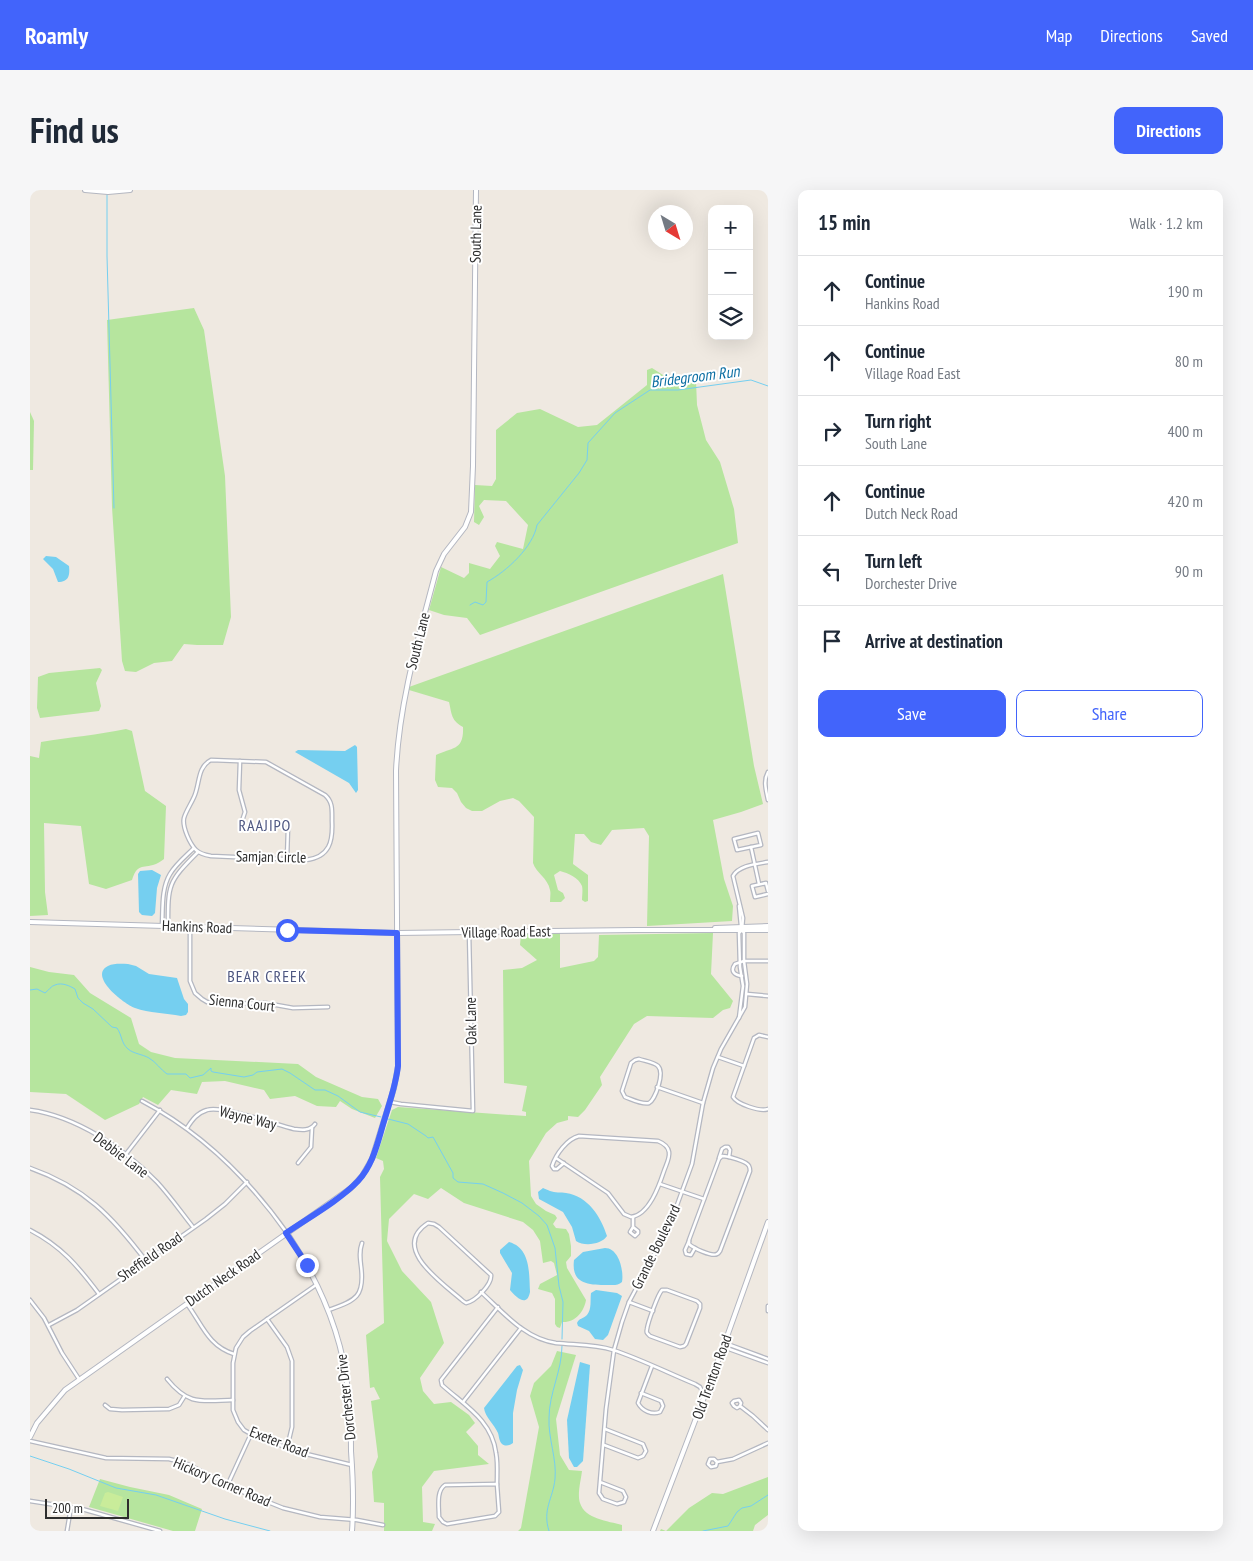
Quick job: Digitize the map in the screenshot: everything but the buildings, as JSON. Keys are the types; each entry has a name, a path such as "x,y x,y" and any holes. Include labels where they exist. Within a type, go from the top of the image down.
{"street":[{"path":"85,190 108,192 130,190"},
{"name":"South Lane","path":"390,1102 398,1066 396,771 398,748 405,698 436,571 444,554 465,527 471,512 476,190"},
{"name":"Samjan Circle","path":"212,760 240,761 266,762 324,795 330,801 333,834 328,849 321,855 311,859 287,859 211,856 198,852 194,848 183,821 194,797 203,766 212,760"},
{"path":"240,761 239,790 245,812 243,818"},
{"path":"768,772 765,780 768,800"},
{"path":"287,859 288,827"},
{"path":"758,833 761,845 751,847 737,850 734,839 758,833"},
{"path":"751,847 759,884"},
{"path":"162,926 165,887 169,875 194,848"},
{"path":"168,926 170,888 175,876 198,852"},
{"name":"Grande Boulevard","path":"600,1482 606,1409 614,1350 622,1322 629,1302 662,1240 683,1192 695,1154 703,1103 718,1057 745,1007 747,994 739,933 743,918 733,876 738,869 768,862"},
{"path":"766,883 768,892 755,897 752,886 759,884 766,883"},
{"path":"163,904 168,904"},
{"name":"Hankins Road","path":"30,922 365,932"},
{"name":"Village Road East","path":"365,932 648,930 741,926 768,928"},
{"name":"Sienna Court","path":"190,927 190,981 195,993 202,999 208,1002 229,1004 265,1003 293,1008 328,1007"},
{"name":"Oak Lane","path":"390,1102 473,1111 469,932"},
{"path":"744,976 736,976 733,970 735,964 742,961 768,960"},
{"name":"Grande Boulevard","path":"738,1020 744,976"},
{"path":"743,994 768,996"},
{"path":"768,1037 762,1035 756,1037 734,1093 734,1099 737,1102 762,1110 768,1109"},
{"path":"718,1057 744,1066"},
{"path":"639,1059 658,1066 661,1074 657,1087 652,1100 648,1103 642,1103 624,1096 622,1089 633,1061 639,1059"},
{"path":"657,1087 703,1103"},
{"name":"Dorchester Drive","path":"142,1100 186,1128 219,1154 247,1182 286,1233 317,1284 329,1310 340,1344 347,1378 352,1465 352,1531"},
{"name":"Dutch Neck Road","path":"30,1437 32,1431 57,1398 79,1379 346,1192 362,1176 370,1163 390,1102"},
{"name":"Wayne Way","path":"186,1128 198,1114 214,1108 294,1129 312,1128"},
{"name":"Debbie Lane","path":"30,1110 51,1114 66,1120 94,1133 126,1154 156,1182 193,1227"},
{"path":"126,1154 160,1110"},
{"path":"298,1163 311,1147 312,1128 315,1124"},
{"path":"556,1158 564,1163 608,1193 624,1214 628,1217 633,1217 638,1215 648,1204 660,1184 669,1154 666,1146 658,1141 579,1136 569,1140 556,1158 552,1164 554,1169 559,1168 564,1163"},
{"path":"695,1248 692,1254 686,1254 685,1250 722,1149 725,1147 728,1147 730,1150 729,1157"},
{"path":"689,1240 690,1246 695,1248 713,1255 719,1252 749,1173 750,1168 748,1165 729,1157 724,1156 719,1159"},
{"path":"30,1168 73,1188 94,1203 122,1229 146,1261"},
{"name":"Sheffield Road","path":"49,1325 64,1318 99,1294 225,1204 247,1182"},
{"path":"660,1184 704,1200"},
{"path":"633,1217 634,1227"},
{"name":"Old Trenton Road","path":"653,1531 724,1345 768,1222"},
{"path":"428,1224 434,1224 439,1227 491,1274 491,1280 482,1292 473,1301 466,1303 422,1264 416,1256 414,1244 416,1237 423,1227 428,1224"},
{"path":"30,1230 51,1242 66,1254 99,1294"},
{"path":"329,1310 348,1303 360,1291 362,1284 359,1256 362,1243"},
{"path":"187,1304 213,1343 222,1350 234,1354 246,1334 317,1284"},
{"path":"664,1289 697,1301 700,1306 686,1344 682,1347 648,1335 646,1329 653,1311 659,1293 664,1289"},
{"path":"482,1292 521,1328 536,1337 555,1343 584,1344 614,1350 700,1387 704,1397"},
{"path":"30,1300 49,1325 62,1353 79,1379"},
{"path":"629,1302 653,1311"},
{"path":"768,1306 768,1311"},
{"path":"498,1307 441,1380 442,1385 480,1417 494,1440 496,1454 498,1484 499,1512 495,1516 447,1524 441,1520 439,1491 442,1486 498,1484"},
{"path":"267,1319 287,1347 292,1361 292,1426 287,1448"},
{"path":"463,1402 521,1328"},
{"path":"724,1345 729,1349 768,1359"},
{"name":"Exeter Road","path":"234,1354 233,1410 238,1422 251,1434 287,1448 352,1465"},
{"path":"755,1357 768,1364"},
{"path":"641,1393 661,1401 663,1406 660,1412 656,1414 642,1408 638,1403 641,1393 652,1366"},
{"path":"166,1379 184,1397 198,1401 233,1400"},
{"path":"105,1405 110,1409 122,1410 169,1409 179,1405 184,1397"},
{"path":"740,1406 760,1421 768,1430"},
{"path":"604,1445 638,1458 646,1451 643,1444 605,1429"},
{"path":"228,1484 251,1434"},
{"name":"Hickory Corner Road","path":"30,1441 106,1458 176,1460 256,1498 283,1508 320,1517 383,1525"},
{"path":"717,1462 733,1459 768,1443"},
{"path":"600,1482 623,1491 626,1497 624,1502 617,1504 602,1498 599,1493 600,1482"},
{"path":"30,1501 71,1507 160,1531"},
{"path":"67,1531 71,1507"}],"green space":[{"path":"194,308 204,330 225,476 231,617 223,645 184,644 172,661 154,663 136,672 125,671 122,661 112,507 107,320"},
{"path":"652,368 663,375 696,381 697,405 706,440 720,462 734,509 738,543 480,635 467,618 444,615 429,610 441,567 464,578 469,573 469,563 490,569 500,556 495,546 497,542 523,549 528,525 506,501 484,500 479,506 484,517 479,525 474,522 475,485 492,486 496,479 496,430 517,413 540,409 578,427 597,425 647,385 647,370"},
{"path":"30,412 34,421 33,470 30,470"},
{"path":"723,574 754,766 763,804 713,820 724,879 733,906 732,921 647,926 649,836 644,828 612,830 601,845 591,842 584,834 575,834 573,864 588,875 588,901 582,900 582,886 576,878 560,871 554,875 558,890 563,893 565,898 561,902 550,902 549,886 533,863 534,817 519,801 513,798 500,801 482,811 472,811 466,808 452,788 438,787 435,780 436,755 459,744 463,735 463,727 454,719 449,702 409,690 409,687"},
{"path":"100,668 102,670 96,683 101,706 99,711 40,718 37,708 38,677 49,673"},
{"path":"126,729 132,731 145,791 166,806 164,859 154,865 137,869 132,880 106,889 89,884 81,826 44,823 45,892 48,915 30,916 30,756 39,758 41,742"},
{"path":"560,933 560,968 594,961 598,957 599,935 713,933 711,974 733,1001 730,1008 723,1010 713,1018 647,1016 634,1024 600,1077 602,1085 585,1110 578,1117 568,1116 568,1120 557,1123 546,1133 529,1161 531,1196 536,1204 555,1215 557,1218 553,1224 556,1228 566,1229 569,1234 571,1256 566,1262 567,1268 586,1300 583,1309 575,1319 562,1322 560,1328 555,1324 555,1299 552,1293 538,1289 540,1284 557,1275 554,1263 551,1261 543,1263 540,1241 533,1230 523,1222 464,1203 441,1188 428,1199 414,1194 389,1219 387,1241 402,1271 431,1302 444,1343 420,1378 423,1391 434,1404 451,1402 469,1415 475,1423 466,1432 478,1446 478,1455 489,1464 434,1471 422,1487 423,1522 435,1524 432,1531 384,1531 384,1503 374,1502 372,1472 378,1457 371,1401 380,1399 374,1387 370,1388 366,1335 384,1323 380,1177 384,1169 383,1161 376,1158 392,1110 398,1107 526,1116 526,1112 522,1111 527,1086 504,1083 503,970 522,968 537,960 520,945 521,934"},
{"path":"30,967 49,972 74,975 90,993 131,1018 139,1044 151,1052 175,1058 298,1064 316,1077 362,1097 378,1099 382,1106 375,1118 352,1109 340,1101 336,1107 317,1106 295,1096 270,1099 264,1090 225,1081 202,1082 197,1094 171,1090 158,1105 143,1097 139,1104 105,1120 66,1094 30,1092"},
{"path":"557,1351 576,1355 556,1419 560,1455 569,1470 582,1471 579,1495 580,1503 587,1513 622,1525 622,1531 518,1531 521,1528 539,1427 530,1396 534,1383 551,1366"},
{"path":"768,1477 768,1515 755,1525 753,1531 666,1531 689,1508 712,1493 723,1494"},
{"path":"100,1479 169,1495 202,1509 195,1531 173,1531 89,1507"},
{"path":"108,1492 123,1497 118,1511 100,1506 105,1493"}],"water":[{"path":"46,556 56,557 69,566 67,579 58,582 53,569 43,559"},
{"path":"355,745 357,747 358,790 356,793 349,783 295,752 298,750 345,751"},
{"path":"152,870 161,875 157,888 155,913 152,916 142,915 139,912 138,874 140,871"},
{"path":"128,964 136,966 149,974 177,978 184,999 188,1004 186,1015 181,1016 140,1010 116,996 105,983 102,976 103,971 110,965"},
{"path":"543,1188 552,1192 574,1195 581,1198 597,1215 607,1236 605,1239 593,1244 584,1244 576,1241 572,1227 563,1212 539,1199 538,1192"},
{"path":"509,1242 521,1250 527,1262 530,1292 529,1297 524,1300 518,1298 510,1290 512,1273 500,1253 500,1250"},
{"path":"605,1248 614,1252 620,1261 622,1282 615,1285 582,1282 575,1274 574,1260 583,1252"},
{"path":"596,1290 617,1293 622,1296 608,1335 603,1340 595,1339 589,1331 578,1326 577,1323 589,1313 591,1293"},
{"path":"580,1362 590,1365 583,1461 577,1467 574,1467 569,1458 567,1420"},
{"path":"520,1365 523,1370 513,1413 513,1443 505,1445 501,1443 498,1433 484,1408 517,1366"}],"waterway":[{"path":"107,195 114,508"},
{"name":"Bridegroom Run","path":"470,605 475,602 483,605 486,602 487,582 503,572 525,550 535,533 537,525 579,473 587,460 588,443 615,413 650,390 678,390 751,380 768,386"},
{"path":"30,990 37,989 45,993 52,986 58,984 75,989 78,998 83,1003 93,1009 112,1027 117,1028 128,1049 149,1058 167,1074 186,1074 190,1078 203,1075 211,1068 213,1072 244,1077 257,1072 282,1069 315,1090 325,1090 338,1096 360,1112 381,1117"},
{"path":"388,1119 408,1124 428,1138 433,1137 453,1173 453,1178 458,1182 483,1184 503,1193 522,1203 547,1225 555,1248 559,1286 563,1302 562,1339"},
{"path":"549,1531 547,1510 555,1479 555,1464 549,1426 550,1409 562,1346"},
{"path":"30,1456 116,1488 156,1495 225,1519 270,1531"},
{"path":"703,1531 728,1526 742,1508 751,1506 768,1495"}],"district":[{"name":"RAAJIPO","path":"265,825"},
{"name":"BEAR CREEK","path":"267,976"}],"route":[{"path":"287,930 397,933 398,1066 394,1088 374,1152 362,1176 346,1192 286,1233 307,1265"}]}
